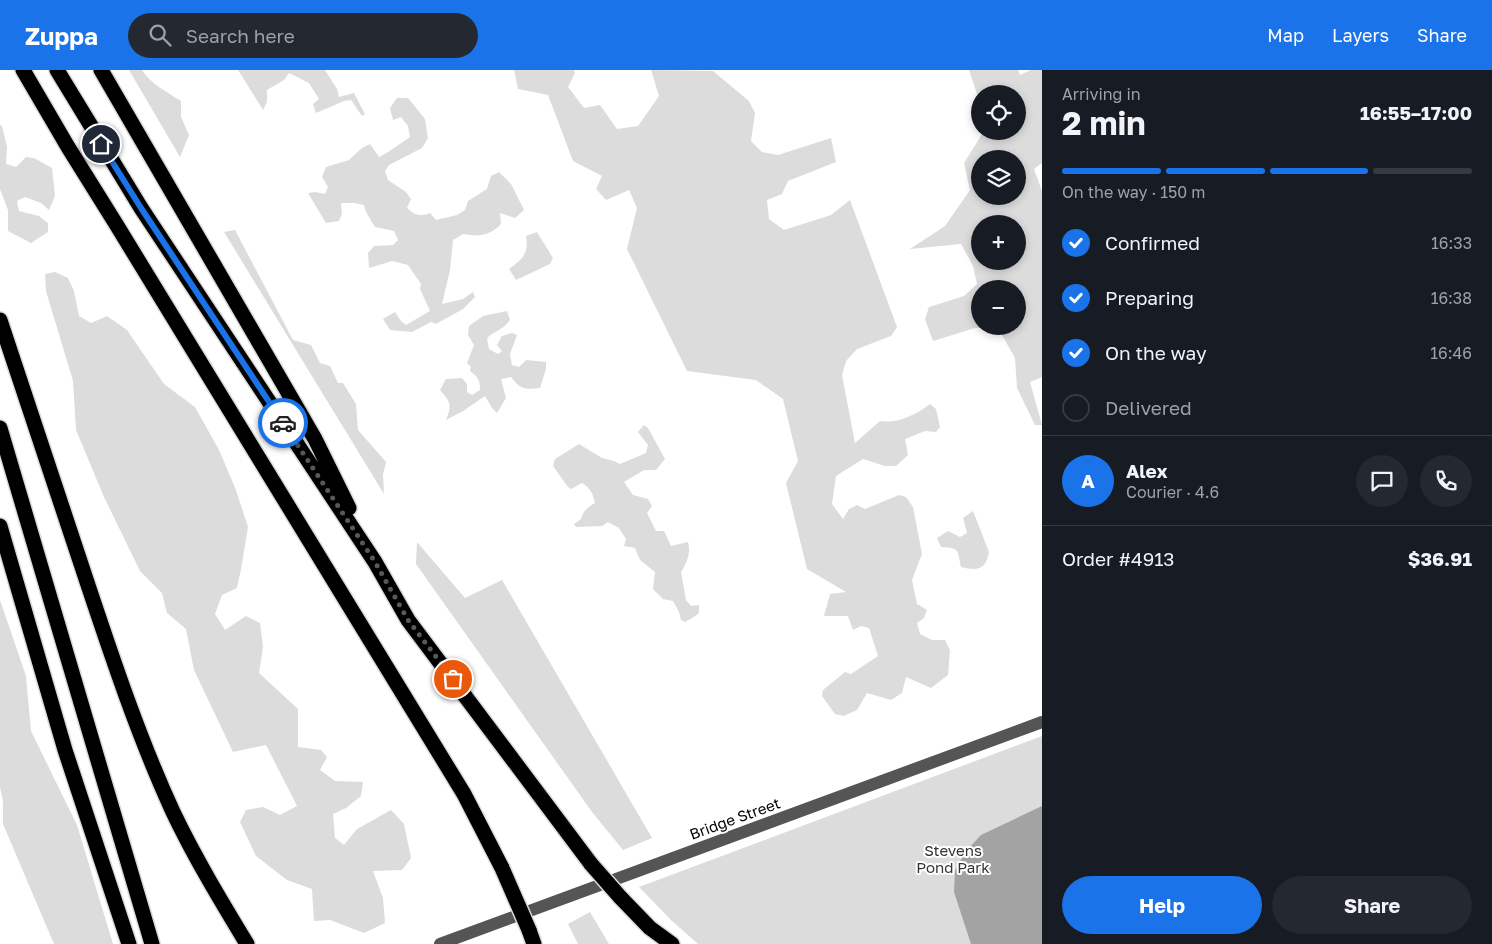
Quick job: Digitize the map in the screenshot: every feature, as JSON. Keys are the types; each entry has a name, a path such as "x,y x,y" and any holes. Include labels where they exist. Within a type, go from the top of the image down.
{"highway":[{"path":"23,70 68,147 464,794 502,868 531,937"},
{"path":"56,70 141,208 375,562"},
{"path":"101,70 315,438 375,562 408,620 591,864 650,928 672,944"},
{"path":"0,320 93,600 147,750 178,821 212,886 247,944"},
{"path":"0,428 152,944"},
{"path":"0,526 66,750 129,944"}],"street":[{"name":"Bridge Street","path":"440,944 1042,722"}],"green space":[{"path":"129,70 142,70 154,83 181,101 181,117 189,135 180,157"},
{"path":"238,70 325,70 337,89 339,97 354,93 365,114 362,116 351,100 316,113 313,104 319,99 309,83 289,73 284,80 267,90 267,102 263,110"},
{"path":"514,70 574,70 575,73 568,87 584,108 600,105 617,129 638,126 659,96 651,70 713,71 749,101 755,113 751,141 762,152 778,155 831,138 836,162 788,181 782,194 767,200 769,219 784,230 831,215 850,200 897,327 891,336 857,349 846,361 842,375 855,443 880,421 886,422 906,418 930,404 936,409 940,427 936,432 925,431 905,439 908,455 896,466 885,466 863,459 836,476 832,504 843,519 849,509 857,505 865,509 899,495 906,497 913,507 922,554 912,580 917,604 927,610 924,618 917,623 920,634 932,640 945,640 950,650 948,675 931,688 906,677 902,693 891,700 867,693 857,710 844,716 835,714 822,696 823,690 845,672 851,674 878,656 869,628 861,626 853,630 848,616 824,616 830,594 846,592 807,569 786,483 798,461 783,399 756,380 687,371 627,249 637,208 629,190 606,200 596,189 602,176 573,161 548,95 518,89"},
{"path":"969,70 1018,70 1020,75 1031,70 1042,70 1042,163 1034,169 1042,191 1042,377 1030,382 1042,425 1035,425 1017,388 1015,358 1002,335 1026,335 1026,280 976,280 974,270 1026,270 1026,215 971,215 971,262 961,244 910,249 945,226 970,190 964,163 971,152 971,205 1026,205 1026,150 972,150 978,140 1026,140 1026,85 974,85"},
{"path":"397,98 408,98 425,119 428,138 422,148 389,165 385,171 388,180 406,192 411,199 407,208 415,214 423,215 430,213 436,220 457,215 465,210 468,201 487,189 491,176 499,172 511,184 524,210 515,218 500,213 501,224 493,231 479,235 463,234 453,240 450,270 442,304 463,299 473,292 475,297 463,309 436,324 431,322 412,332 390,330 383,319 395,312 406,325 430,311 420,289 421,284 408,265 392,261 369,268 368,253 374,246 393,245 398,240 394,231 375,227 364,205 354,203 341,203 342,214 339,221 326,223 308,193 325,194 328,187 322,177 326,167 349,160 362,148 370,144 379,157 410,137 408,126 401,117 393,120 390,108"},
{"path":"0,125 2,126 7,147 6,164 16,167 26,157 34,158 52,168 55,196 49,210 41,203 25,197 17,201 19,211 39,216 48,223 48,232 31,243 8,231 8,210 0,189"},
{"path":"235,230 293,340 311,345 320,363 330,366 338,383 343,383 356,404 358,430 386,462 383,475 384,494 224,232"},
{"path":"537,232 553,258 550,264 516,280 509,269 524,255 527,247 526,236"},
{"path":"55,272 68,278 74,291 79,316 91,323 107,316 127,330 164,384 195,407 219,450 236,490 248,527 237,588 222,595 215,614 225,630 246,616 260,623 263,647 259,673 298,709 298,747 321,750 327,757 320,770 335,781 363,782 361,796 346,808 333,814 335,838 344,845 357,829 391,810 404,824 411,858 402,870 373,871 383,898 385,923 364,933 330,920 314,921 312,889 287,880 256,856 240,822 246,810 263,807 280,815 297,806 266,745 233,752 194,670 186,629 167,613 162,593 140,571 104,497 76,430 73,381 46,291 45,274"},
{"path":"971,290 971,329 933,341 925,319 929,307 964,296"},
{"path":"507,311 510,320 505,326 487,338 489,349 498,354 502,351 497,345 502,336 512,333 517,335 510,354 512,365 519,367 526,360 546,362 546,369 540,388 523,388 511,377 501,379 506,398 497,413 485,396 446,420 449,404 440,390 446,379 462,378 467,384 467,392 472,395 480,390 478,379 470,371 471,367 467,363 474,345 468,335 469,326 483,316"},
{"path":"644,425 648,428 665,459 656,470 644,470 624,482 633,495 648,499 652,506 647,513 656,531 664,531 671,546 688,542 688,558 681,572 686,600 691,606 699,605 699,613 685,622 681,620 673,601 663,599 653,589 655,572 640,560 635,548 624,546 626,539 619,528 608,522 602,526 576,527 574,524 595,503 593,496 582,483 571,489 568,487 553,466 555,459 579,444 602,458 620,464 646,453 648,445 638,432"},
{"path":"973,511 989,552 983,566 976,569 961,567 957,551 952,548 941,547 937,538 948,531 960,537 967,533 963,518"},
{"path":"417,542 465,598 502,580 652,838 623,850 592,812 416,564"},
{"path":"0,600 26,676 31,731 77,825 113,944 54,944 3,824 3,802 0,787"},
{"name":"Stevens Pond Park","path":"1042,736 1042,944 698,944 639,887"},
{"path":"590,912 609,944 578,944 568,924"}],"shaded area":[{"path":"1042,806 1042,944 971,944 954,892 955,871 965,852 981,835"}],"way so far":[{"path":"283,423 375,562 408,620 453,679"}],"route":[{"path":"101,144 283,423"}]}
